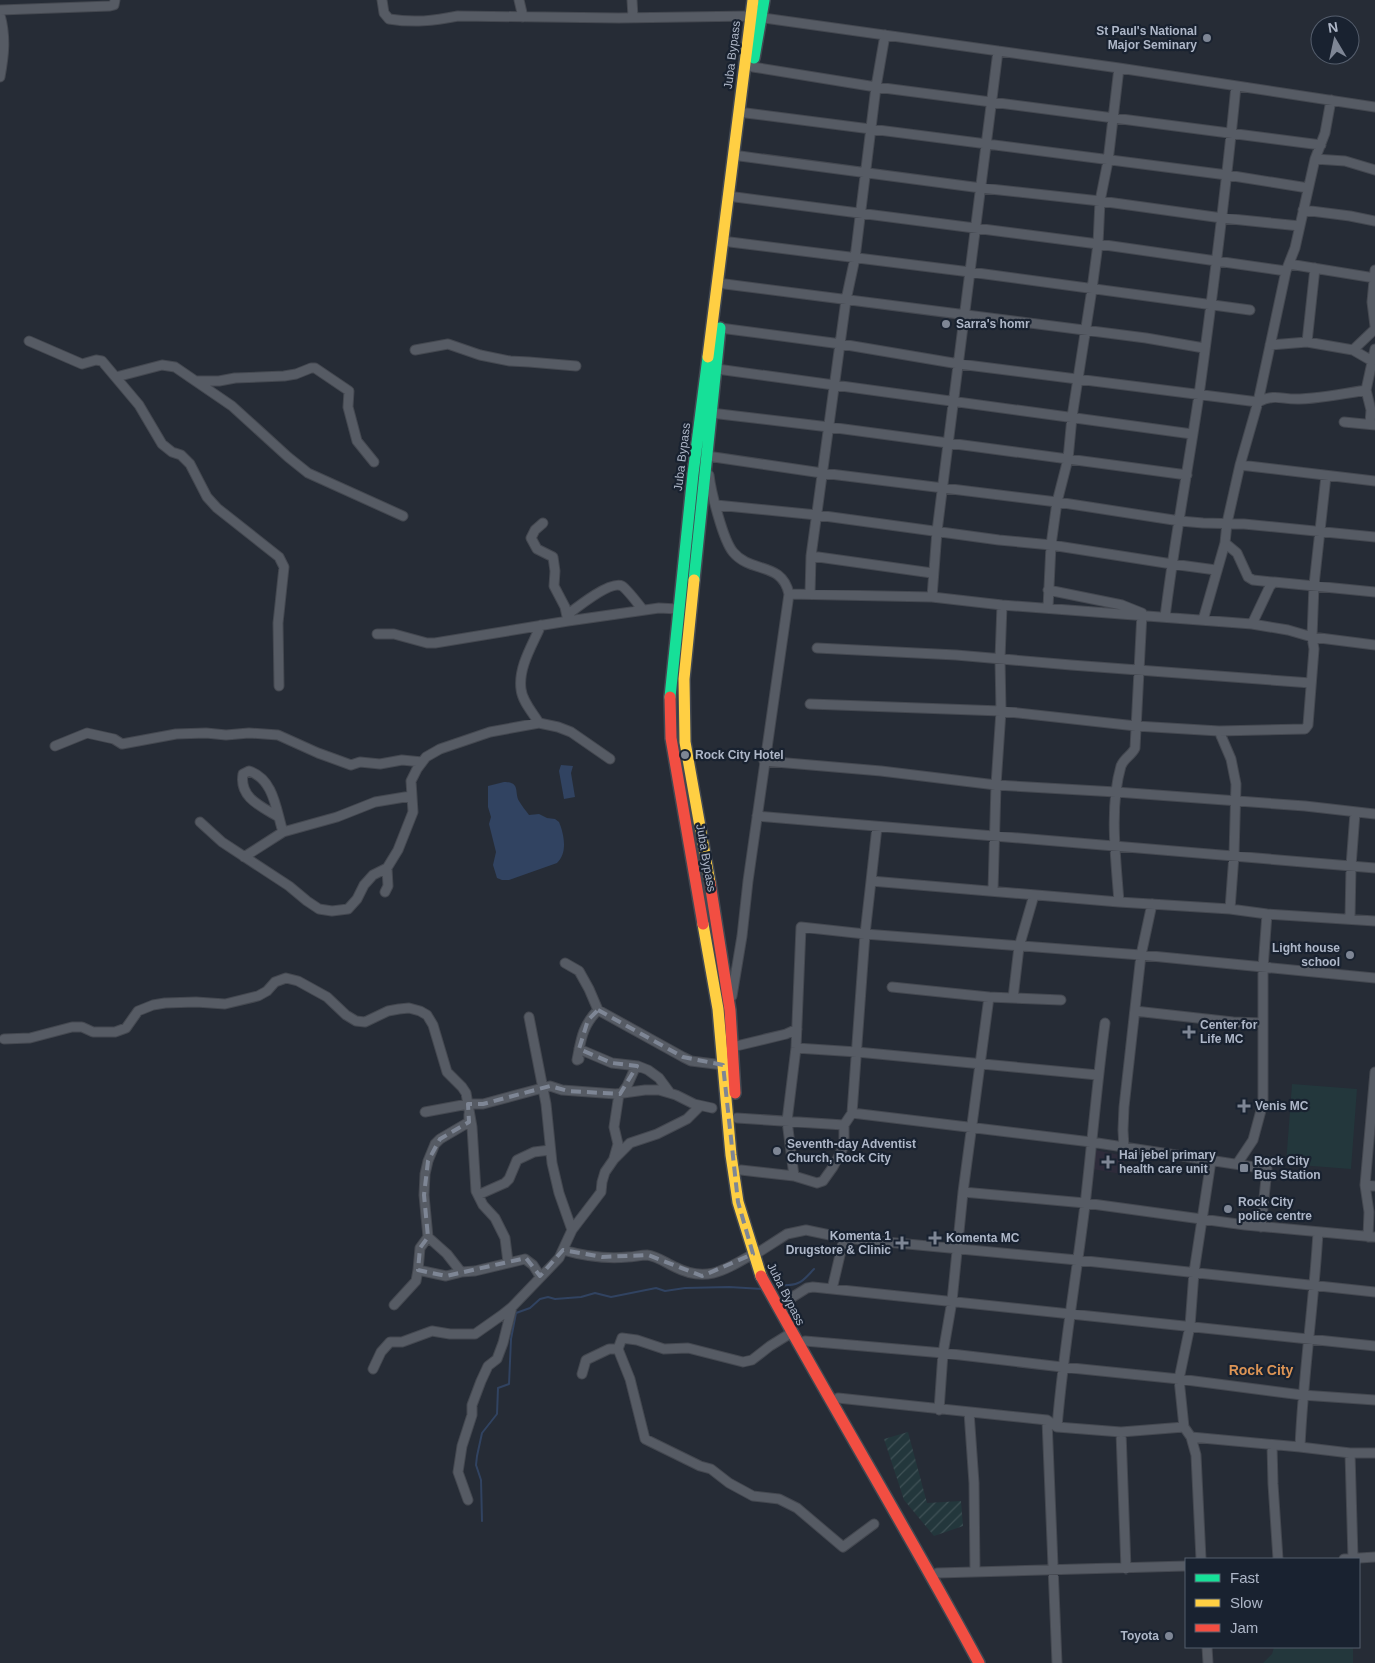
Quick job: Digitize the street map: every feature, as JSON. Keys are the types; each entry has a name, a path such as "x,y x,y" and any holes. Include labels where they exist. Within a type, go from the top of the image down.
{"main road":[{"name":"Juba Bypass","path":"752,0 756,17 752,67 720,328 684,679 685,742 730,1010 744,1192 764,1285 937,1585 979,1663"},
{"name":"Juba Bypass","path":"764,0 756,17 693,474 671,672 671,738 718,1009 731,1155 738,1202 756,1253 768,1276 988,1663"}],"street":[{"path":"0,10 110,6 114,4 115,0"},
{"path":"382,0 384,13 389,19 410,23 458,16 756,17 1119,68 1375,107"},
{"path":"519,0 523,17"},
{"path":"632,0 633,17"},
{"path":"0,15 4,28 5,46 0,77"},
{"path":"810,594 810,556 846,300 855,258 876,87 885,35"},
{"path":"932,597 932,573 937,531 998,51"},
{"path":"752,67 876,87 1321,145"},
{"path":"1048,608 1051,545 1057,502 1068,459 1084,331 1098,244 1100,201 1108,161 1119,68"},
{"path":"1165,617 1199,394 1222,218 1236,86"},
{"path":"1203,620 1224,543 1240,465 1258,402 1287,268 1295,248 1315,159 1325,133 1331,100"},
{"path":"746,113 1227,175 1308,188"},
{"path":"740,156 982,188 1300,226"},
{"path":"1315,159 1344,162 1375,170"},
{"path":"735,197 1216,260 1375,275 1372,302 1375,322 1354,350"},
{"path":"1303,210 1375,221"},
{"path":"730,242 1250,310"},
{"path":"1307,342 1315,268"},
{"path":"725,284 1175,342 1204,348"},
{"path":"720,328 841,344 958,364 1258,402 1270,396 1297,399 1366,390"},
{"path":"29,341 82,364 96,360 102,361 138,405 162,444 172,452 181,455 190,464 207,497 217,508 279,557 284,567 278,623 279,686"},
{"path":"1270,345 1307,342 1354,350 1372,362"},
{"path":"415,350 448,344 480,355 510,362 576,366"},
{"path":"1344,422 1372,425 1371,410 1366,390 1375,350"},
{"path":"116,377 152,367 168,365 175,367 232,406 288,457 308,472 403,516"},
{"path":"196,381 284,376 315,368 349,391 348,407 357,442 374,462"},
{"path":"717,370 954,400 1192,434"},
{"path":"711,413 1187,475"},
{"path":"730,1010 789,594 781,575 747,562 734,553 712,494 706,456 822,473 1057,502 1180,521 1375,537"},
{"path":"1240,465 1375,481"},
{"path":"810,704 1001,711 1136,726 1218,731 1305,729 1308,725 1314,649 1312,637 1314,585 1326,476"},
{"path":"716,505 817,515 1051,545 1216,570"},
{"path":"543,523 536,530 532,538 537,549 553,557 555,571 554,586 565,606 567,618"},
{"path":"1224,543 1236,553 1248,577 1253,580 1375,592"},
{"path":"810,556 932,573"},
{"path":"1252,624 1272,582"},
{"path":"567,618 594,595 616,585 622,586 643,610"},
{"path":"1048,590 1122,605 1142,613 1135,748 1134,752 1122,765 1116,792 1114,846 1119,902"},
{"path":"789,594 932,597 1142,617 1252,624 1288,630 1312,637 1375,645"},
{"path":"993,890 996,785 1001,711 1002,605"},
{"path":"377,634 394,634 435,644 542,625 567,618 643,610 678,609"},
{"path":"539,724 520,688 522,670 542,625"},
{"path":"817,648 1000,659 1311,683"},
{"path":"200,822 222,842 320,909 332,911 348,909 357,899 364,885 373,875 387,868 398,850 413,812 411,781 426,756 459,741 490,732 539,724 558,727 571,732 610,759"},
{"path":"1218,731 1231,758 1236,784 1230,909"},
{"path":"55,746 87,733 114,739 122,744 176,734 278,734 318,753 351,765 360,762 380,764 402,760 422,762"},
{"path":"764,761 996,785 1305,806 1375,814"},
{"path":"277,816 250,799 243,789 243,774 249,771 259,774 276,805 277,816 283,832"},
{"path":"244,857 283,832 337,817 375,802 411,796"},
{"path":"1350,919 1355,813"},
{"path":"757,816 1375,868"},
{"path":"741,1170 794,1176 817,1183 823,1181 844,1146 844,1125 852,1113 865,934 877,827"},
{"path":"385,892 388,886 387,868"},
{"path":"871,881 1375,921"},
{"path":"1013,998 1019,946 1034,895"},
{"path":"1124,1148 1124,1116 1141,955 1152,904"},
{"path":"1237,1164 1253,1140 1263,1103 1263,968 1268,914"},
{"path":"794,1176 787,1121 796,1048 801,927 865,934 1141,955 1375,978"},
{"path":"565,963 579,971 598,1010 691,1061 723,1065"},
{"path":"4,1039 30,1038 72,1027 82,1027 93,1032 115,1032 126,1028 138,1011 154,1005 196,1002 225,1004 258,996 267,991 275,982 286,978 298,981 327,997 346,1015 356,1020 365,1022 399,1009 420,1011 427,1015 433,1025 444,1067 466,1093 474,1147 475,1185 483,1205 495,1218 505,1238 508,1262"},
{"path":"892,988 989,997 1061,1000"},
{"path":"939,1410 942,1353 952,1301 963,1192 989,997"},
{"path":"579,1058 577,1060 582,1035 588,1020 598,1010"},
{"path":"1135,1011 1233,1022 1262,1023"},
{"path":"530,1017 543,1087 550,1150 559,1193 572,1230"},
{"path":"1057,1427 1062,1367 1085,1203 1104,1023"},
{"path":"732,1047 797,1030"},
{"path":"796,1048 981,1063 1098,1075"},
{"path":"579,1049 612,1063 636,1066 648,1070 659,1078 670,1093"},
{"path":"614,1159 618,1144 614,1128 620,1094 627,1086 636,1066"},
{"path":"963,1192 1085,1203 1202,1219 1371,1237 1365,1185 1375,1072"},
{"path":"425,1112 468,1108 550,1086 573,1092 620,1094 659,1090 700,1106 712,1108"},
{"path":"373,1369 381,1352 390,1342 402,1342 432,1331 450,1334 475,1334 512,1307 559,1258 572,1230 602,1192 605,1172 614,1159 630,1143 657,1134 687,1120 700,1106"},
{"path":"394,1305 416,1281 420,1248 428,1237 424,1186 428,1161 440,1139 469,1122 468,1108"},
{"path":"852,1113 1091,1142 1267,1169 1261,1226"},
{"path":"737,1118 844,1125"},
{"path":"478,1195 505,1183 509,1179 516,1160 534,1152 550,1150"},
{"path":"1201,1558 1196,1455 1191,1438 1184,1427 1179,1379 1190,1326 1194,1272 1211,1161"},
{"path":"1365,1185 1375,1186"},
{"path":"563,1250 602,1257 627,1258 648,1255 686,1272 702,1276 724,1270 780,1238 794,1232 806,1230 844,1238 1315,1284 1375,1292"},
{"path":"1300,1447 1302,1395 1315,1284 1318,1232"},
{"path":"428,1237 462,1272"},
{"path":"832,1289 844,1238"},
{"path":"418,1270 446,1276 525,1259 528,1260 540,1276"},
{"path":"783,1303 806,1288 813,1287 1375,1346"},
{"path":"468,1500 458,1472 462,1446 472,1415 472,1405 488,1366 497,1359 503,1344 512,1307"},
{"path":"791,1333 752,1360 743,1362 688,1348 664,1349 637,1340 622,1338 618,1349 630,1379 645,1439 700,1466 711,1469 729,1483 753,1496 779,1499 797,1508 842,1547 874,1524"},
{"path":"805,1341 942,1353 1179,1379 1302,1395 1375,1400"},
{"path":"582,1374 586,1360 609,1349 618,1349"},
{"path":"838,1398 1047,1420 1057,1427 1121,1432 1184,1427"},
{"path":"969,1412 974,1483 975,1571"},
{"path":"1047,1420 1057,1663"},
{"path":"1121,1432 1126,1568"},
{"path":"1191,1438 1350,1453 1375,1453"},
{"path":"1272,1445 1278,1558"},
{"path":"1348,1558 1350,1453"},
{"path":"1360,1558 1375,1557"},
{"path":"937,1572 1185,1566"},
{"path":"1207,1648 1208,1663"}],"highlighted area":[{"path":"598,1010 683,1057 723,1065 738,1202 753,1254 702,1276 648,1255 602,1257 563,1250 540,1276 526,1258 446,1276 418,1270 420,1248 428,1237 424,1195 428,1161 440,1139 469,1122 468,1104 483,1104 550,1086 568,1091 620,1094 637,1066 612,1063 579,1049 588,1020"}],"shaded area":[{"name":"Hai jebel primary health care unit","path":"1095,1150 1125,1156 1121,1174 1092,1169"}],"green space":[{"path":"1292,1084 1357,1089 1351,1169 1286,1164"},
{"path":"908,1432 927,1503 961,1501 963,1526 934,1536 904,1500 884,1439"},
{"path":"1274,1648 1353,1648 1353,1663 1263,1663 1272,1654"}],"water":[{"path":"561,765 573,766 571,773 575,797 564,799 559,771"},
{"path":"509,782 515,786 519,801 529,815 539,814 559,822 564,843 563,854 557,863 509,880 497,878 493,865 496,852 489,824 491,817 488,807 488,786"}],"waterway":[{"path":"772,1286 798,1283 814,1269"},
{"path":"482,1521 481,1480 476,1465 477,1456 482,1433 497,1414 498,1388 509,1384 511,1339 516,1313 530,1308 540,1299 548,1297 555,1299 581,1297 595,1293 611,1297 656,1288 665,1291 685,1288 729,1287 763,1289"}],"traffic: fast":[{"path":"754,58 764,0"},
{"path":"694,580 720,328"},
{"path":"670,697 693,474 708,357"}],"traffic: slow":[{"path":"708,357 753,0"},
{"path":"694,580 684,679 685,742 710,883"},
{"path":"703,924 718,1009 731,1155 738,1202 761,1276"}],"traffic: jam":[{"path":"670,697 671,738 703,924"},
{"path":"710,883 730,1010 735,1093"},
{"path":"761,1276 979,1663"}],"place":[{"name":"St Paul's National Major Seminary","path":"1207,38"},
{"name":"Sarra's homr","path":"946,324"},
{"name":"Rock City Hotel","path":"685,755"},
{"name":"Light house school","path":"1350,955"},
{"name":"Center for Life MC","path":"1189,1032"},
{"name":"Venis MC","path":"1244,1106"},
{"name":"Seventh-day Adventist Church, Rock City","path":"777,1151"},
{"name":"Hai jebel primary health care unit","path":"1108,1162"},
{"name":"Rock City Bus Station","path":"1244,1168"},
{"name":"Rock City police centre","path":"1228,1209"},
{"name":"Komenta MC","path":"935,1238"},
{"name":"Komenta 1 Drugstore & Clinic","path":"902,1243"},
{"name":"Toyota","path":"1169,1636"}],"district":[{"name":"Rock City","path":"1261,1370"}]}
